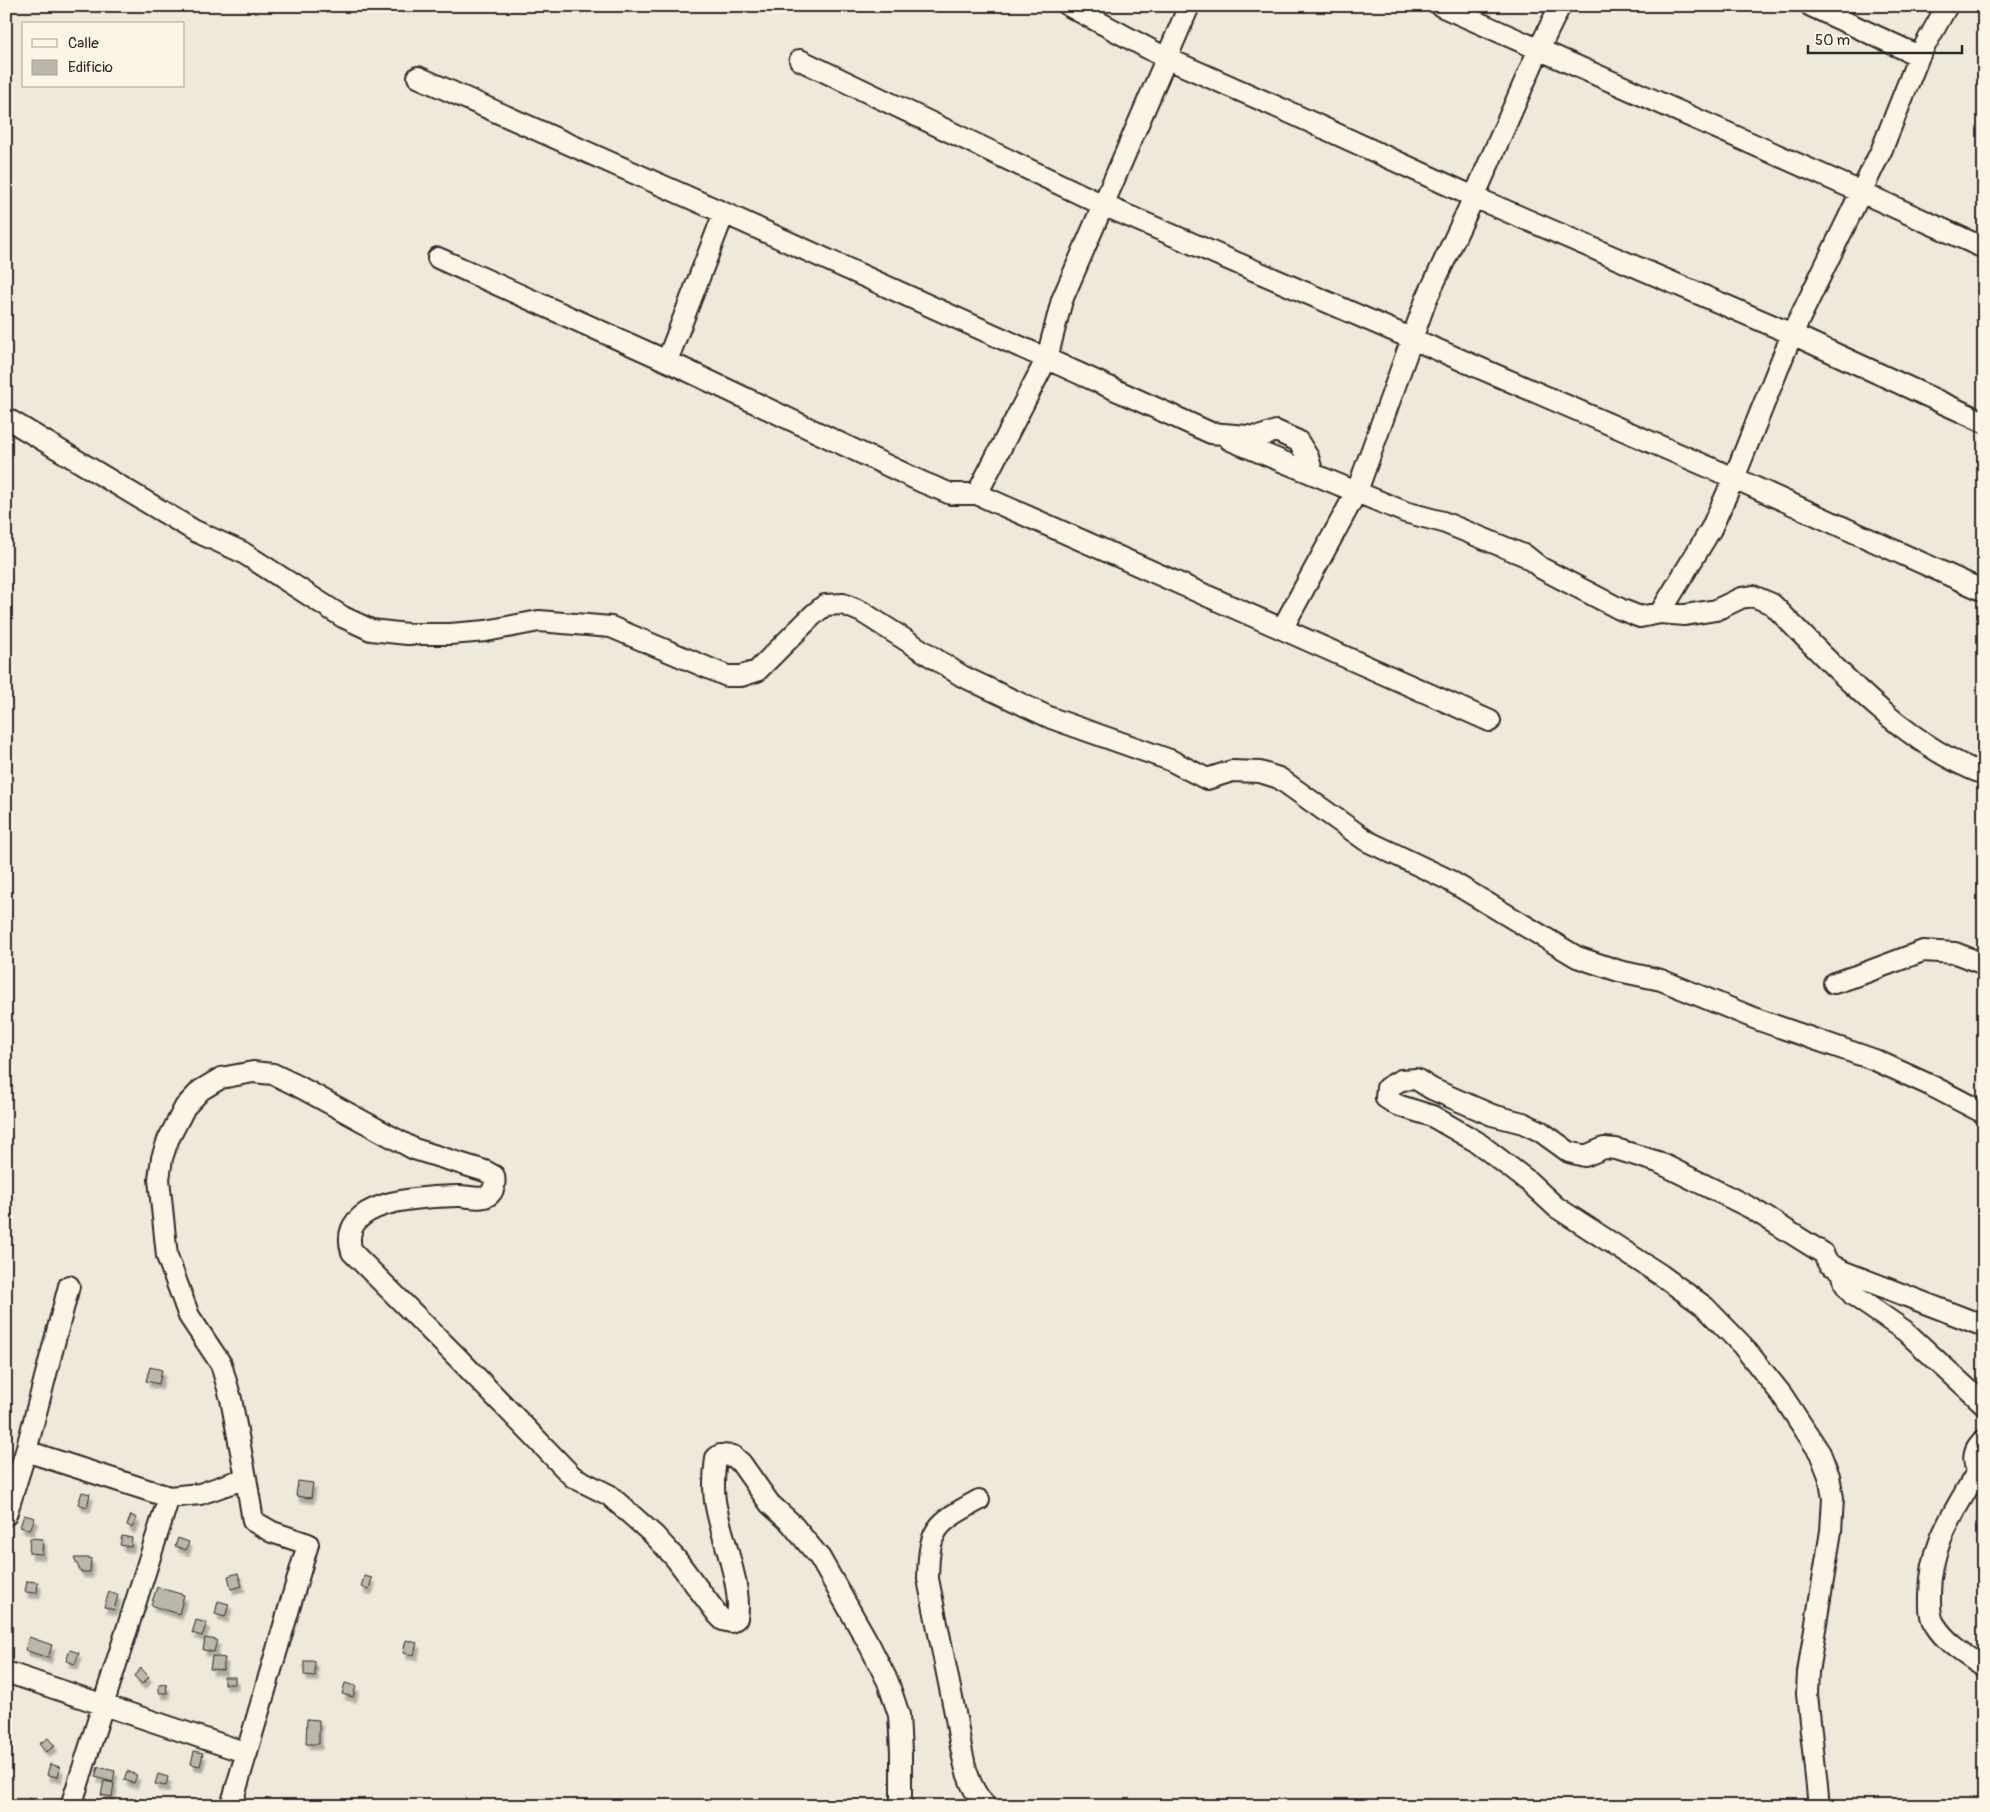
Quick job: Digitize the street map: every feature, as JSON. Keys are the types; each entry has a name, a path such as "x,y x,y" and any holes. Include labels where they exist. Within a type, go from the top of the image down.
{"street":[{"path":"1069,6 1166,58 1474,197 1792,334 1984,422"},
{"path":"977,494 1047,358 1062,300 1189,6"},
{"path":"1441,6 1984,248"},
{"path":"1282,629 1357,491 1426,300 1560,6"},
{"path":"1811,6 1919,56"},
{"path":"1660,614 1711,529 1734,478 1792,334 1882,149 1919,56 1946,6"},
{"path":"800,60 1103,205 1734,478 1984,591"},
{"path":"418,77 1212,433 1259,437 1276,431 1298,441 1308,457 1313,474 1406,512 1443,522 1526,556 1541,568 1620,609 1640,617 1660,614 1686,615 1716,610 1741,598 1753,596 1772,604 1885,714 1948,757 1984,774"},
{"path":"667,361 724,213"},
{"path":"438,258 667,361 922,482 951,494 977,494 1490,721"},
{"path":"6,418 194,531 242,552 343,617 371,630 407,634 450,634 486,631 539,622 611,627 726,676 741,676 757,671 812,615 826,605 843,604 862,612 962,676 1051,718 1170,760 1207,779 1232,771 1260,772 1279,778 1367,841 1446,878 1578,957 1619,971 1662,980 1758,1020 1875,1060 1932,1086 1984,1113"},
{"path":"1834,983 1859,976 1923,951 1955,953 1984,964"},
{"path":"231,1806 308,1544 272,1532 253,1521 231,1399 221,1364 189,1316 166,1256 158,1179 168,1140 193,1097 221,1078 253,1072 272,1074 296,1085 414,1149 494,1176 495,1185 490,1194 483,1198 461,1196 398,1200 377,1207 356,1220 350,1231 349,1242 352,1252 573,1477 609,1495 655,1536 676,1559 718,1615 723,1620 731,1622 737,1618 738,1599 715,1501 714,1478 716,1458 720,1455 733,1456 741,1463 770,1504 791,1523 820,1558 856,1620 888,1682 899,1715 902,1752 901,1806"},
{"path":"1819,1806 1807,1694 1808,1672 1831,1532 1833,1498 1829,1476 1820,1454 1782,1395 1742,1344 1705,1307 1661,1275 1556,1207 1528,1181 1477,1142 1432,1116 1397,1105 1386,1098 1387,1088 1401,1080 1416,1079 1432,1089 1492,1115 1523,1123 1540,1131 1569,1152 1585,1156 1604,1148 1616,1149 1658,1162 1752,1208 1823,1253 1828,1263 1842,1271 1984,1326"},
{"path":"1842,1271 1845,1284 1853,1295 1905,1331 1984,1404"},
{"path":"6,1515 26,1451 69,1286"},
{"path":"1984,1440 1975,1449 1973,1462 1980,1476 1944,1528 1937,1544 1930,1578 1930,1611 1934,1624 1949,1643 1984,1667"},
{"path":"26,1451 169,1497 200,1494 246,1478"},
{"path":"71,1806 169,1497"},
{"path":"979,1500 952,1515 939,1526 933,1536 929,1555 928,1579 961,1749 972,1785 979,1799 986,1806"},
{"path":"6,1672 103,1703 247,1753"}],"building":[{"path":"150,1367 162,1370 159,1384 146,1381"},
{"path":"298,1481 313,1483 311,1498 296,1496"},
{"path":"82,1492 90,1494 87,1507 78,1504"},
{"path":"24,1515 35,1518 30,1530 20,1527"},
{"path":"131,1515 137,1518 132,1528 127,1525"},
{"path":"122,1536 132,1538 131,1547 120,1545"},
{"path":"30,1538 43,1539 42,1554 29,1553"},
{"path":"178,1538 189,1542 186,1550 175,1546"},
{"path":"74,1558 91,1558 90,1572 81,1572"},
{"path":"238,1573 242,1586 231,1589 228,1576"},
{"path":"364,1576 372,1578 369,1589 361,1587"},
{"path":"27,1581 38,1582 37,1593 25,1592"},
{"path":"157,1587 184,1595 179,1614 151,1605"},
{"path":"109,1592 118,1595 114,1610 104,1607"},
{"path":"218,1601 229,1604 225,1617 215,1614"},
{"path":"196,1620 207,1623 202,1636 192,1633"},
{"path":"29,1637 52,1645 48,1658 25,1650"},
{"path":"205,1638 217,1640 214,1652 203,1650"},
{"path":"406,1640 417,1643 414,1655 403,1653"},
{"path":"70,1650 79,1653 75,1664 66,1661"},
{"path":"212,1656 225,1658 223,1670 210,1669"},
{"path":"304,1661 315,1661 315,1676 304,1675"},
{"path":"141,1668 149,1677 142,1684 134,1676"},
{"path":"224,1677 235,1677 235,1684 224,1684"},
{"path":"345,1683 356,1686 353,1697 342,1694"},
{"path":"166,1684 167,1693 159,1693 159,1685"},
{"path":"307,1719 319,1720 319,1744 306,1744"},
{"path":"48,1738 55,1746 46,1752 39,1744"},
{"path":"194,1751 203,1753 200,1766 191,1764"},
{"path":"50,1764 60,1767 58,1777 47,1775"},
{"path":"98,1767 115,1771 113,1782 95,1777"},
{"path":"127,1771 137,1775 134,1783 124,1780"},
{"path":"158,1774 168,1777 166,1786 155,1784"},
{"path":"104,1781 114,1783 112,1797 101,1795"},
{"path":"36,1797 38,1806 29,1806 27,1799"}]}
